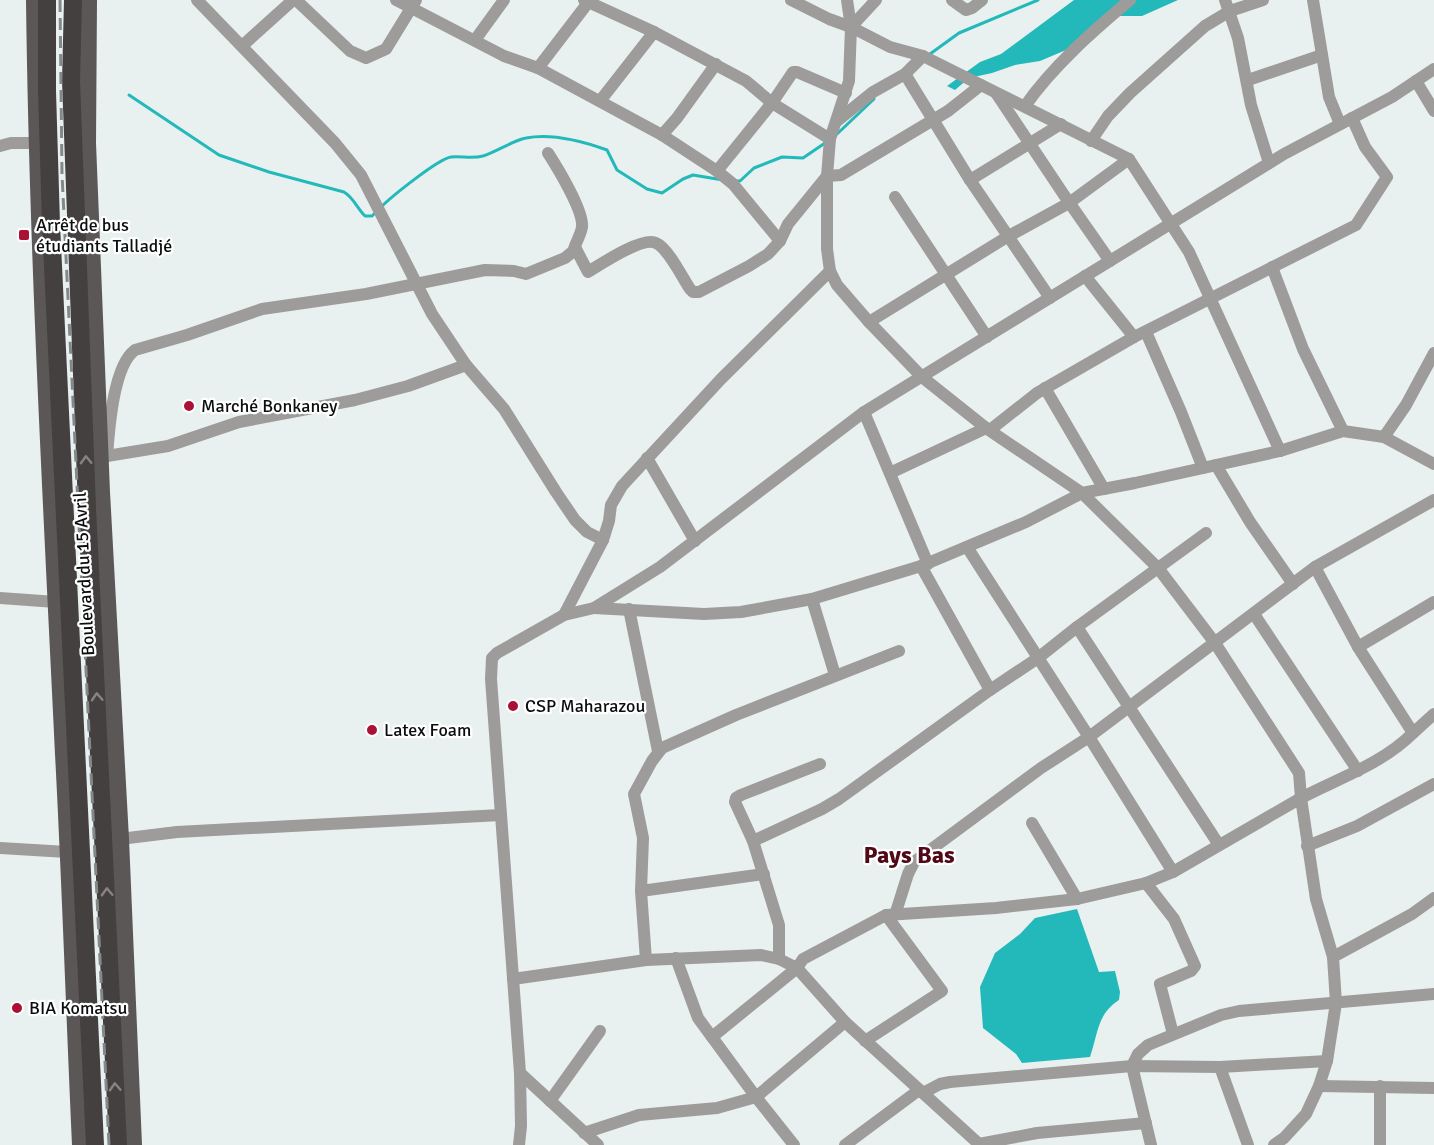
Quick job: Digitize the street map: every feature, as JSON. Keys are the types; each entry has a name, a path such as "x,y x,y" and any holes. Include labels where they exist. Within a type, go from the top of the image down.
{"highway":[{"name":"Boulevard du 15 Avril","path":"48,0 47,91 52,236 94,1145"},
{"name":"Boulevard du 15 Avril","path":"73,0 71,81 87,508 118,1145"}],"main road":[{"name":"Boulevard du 15 Avril","path":"35,0 37,143 81,1145"},
{"name":"Boulevard du 15 Avril","path":"88,0 87,143 101,492 120,839 133,1145"}],"street":[{"path":"197,0 335,143 361,175 432,314 466,365 504,409 575,520 586,532 603,540"},
{"path":"242,46 295,0 350,51 366,58 386,49 414,4"},
{"path":"396,0 414,4 504,56 538,68 662,135 717,171 740,190 780,242"},
{"path":"475,40 504,0"},
{"path":"791,0 890,47 923,56 1129,159 1189,252 1280,451"},
{"path":"848,0 851,27 846,93 830,139 827,176 827,249 830,271 846,297 922,377 988,429 1082,493 1158,568 1215,643 1299,773 1307,846 1316,899 1333,957 1336,1003 1327,1061 1319,1086 1306,1114 1284,1138 1274,1145"},
{"path":"851,27 876,0"},
{"path":"952,0 966,10 982,0"},
{"path":"1025,106 1040,84 1130,0"},
{"path":"1091,141 1108,116 1131,93 1228,6 1263,0"},
{"path":"1313,0 1329,97 1340,124"},
{"path":"538,68 588,1 654,32 746,81 772,103 830,139"},
{"path":"1228,6 1248,80 1251,105 1269,163"},
{"path":"600,101 654,32"},
{"path":"1248,80 1322,54"},
{"path":"836,123 873,92 905,74 923,56"},
{"path":"662,135 716,64"},
{"path":"594,608 660,567 864,412 1269,163 1392,97 1434,69"},
{"path":"717,171 795,71 846,93"},
{"path":"905,74 970,180 1050,298"},
{"path":"1416,81 1434,111"},
{"path":"574,249 588,272 638,244 654,242 664,250 690,289 696,293 768,254 780,242 788,224 827,176 841,175 959,103 981,85"},
{"path":"995,92 1110,261"},
{"path":"890,473 988,429 1045,388 1140,334 1356,225 1387,177 1365,147 1352,118"},
{"path":"970,180 1061,124"},
{"path":"0,146 11,143 37,143"},
{"path":"101,492 105,482 111,413 120,375 130,354 135,350 187,335 261,309 417,285 485,270 505,270 526,274 565,258 574,249 583,225 577,205 558,167 548,153"},
{"path":"869,322 1007,237 1069,203 1129,159"},
{"path":"895,197 987,337"},
{"path":"1272,267 1304,349 1344,431"},
{"path":"564,615 603,540 611,505 622,486 721,379 830,271"},
{"path":"1085,276 1140,334 1209,467 1293,584"},
{"path":"1384,437 1406,405 1434,353"},
{"path":"107,456 168,446 239,422 355,400 408,386 466,365"},
{"path":"1045,388 1104,489"},
{"path":"864,412 890,473 924,565 990,690"},
{"path":"519,1145 520,1073 491,679 492,658 496,653 564,615 594,608 704,614 741,612 812,598 924,565 1026,522 1082,493 1280,451 1344,431 1384,437 1434,464"},
{"path":"647,458 695,541"},
{"path":"891,915 914,862 1041,768 1089,737 1315,567 1434,500"},
{"path":"753,841 839,799 1038,658 1206,533"},
{"path":"967,547 1173,872"},
{"path":"1315,567 1358,647 1413,733"},
{"path":"0,598 56,602"},
{"path":"812,598 835,675"},
{"path":"1358,647 1434,602"},
{"path":"629,609 658,751"},
{"path":"1254,614 1358,771"},
{"path":"1077,627 1219,845"},
{"path":"646,960 641,891 643,838 634,794 658,751 736,715 899,651"},
{"path":"712,1037 797,968 806,957 891,915 996,908 1077,899 1146,883 1173,872 1301,798 1358,771 1389,753 1434,714"},
{"path":"779,959 780,929 753,841 737,806 736,798 819,764"},
{"path":"1307,846 1357,826 1434,784"},
{"path":"120,839 177,832 501,816"},
{"path":"1032,823 1077,899"},
{"path":"0,848 67,852"},
{"path":"641,891 764,874"},
{"path":"1146,883 1174,919 1195,966 1191,971 1160,984 1173,1034"},
{"path":"1333,957 1412,914 1434,898"},
{"path":"865,1041 942,991 891,915"},
{"path":"513,979 646,960 761,955 779,959 797,968 845,1022 972,1142 1037,1133 1146,1123"},
{"path":"676,958 693,1008 756,1098 794,1145"},
{"path":"1151,1145 1132,1066 1142,1049 1221,1014 1434,994"},
{"path":"584,1133 639,1115 717,1108 756,1098 845,1022"},
{"path":"550,1101 600,1031"},
{"path":"845,1145 921,1092 950,1082 1132,1066 1220,1067 1327,1061"},
{"path":"1220,1067 1248,1145"},
{"path":"520,1073 598,1145"},
{"path":"1319,1086 1434,1088"},
{"path":"1380,1086 1380,1145"}],"water":[{"path":"1074,0 1178,0 1142,16 1117,16 1066,50 1040,61 1015,65 969,78 955,90 947,86 980,62 1001,54"},
{"path":"1077,909 1099,972 1115,971 1120,992 1119,1000 1102,1018 1090,1057 1022,1063 1016,1054 983,1028 980,987 995,953 1020,934 1035,918"}],"waterway":[{"path":"930,54 959,33 1038,0"},
{"path":"129,95 219,155 269,172 344,192 365,216 372,216 375,213"},
{"path":"837,134 874,99"},
{"path":"380,208 415,179 445,159 483,156 521,139 546,136 607,150 617,170 647,189 662,193 693,175 723,180"},
{"path":"735,181 740,181 754,168 782,157 803,158 825,143"}],"railway":[{"path":"60,0 62,174 109,1145"}],"place":[{"name":"Arrêt de bus étudiants Talladjé","path":"24,235"},
{"name":"Marché Bonkaney","path":"189,406"},
{"name":"CSP Maharazou","path":"513,706"},
{"name":"Latex Foam","path":"372,730"},
{"name":"BIA Komatsu","path":"17,1008"}],"district":[{"name":"Pays Bas","path":"909,855"}]}
